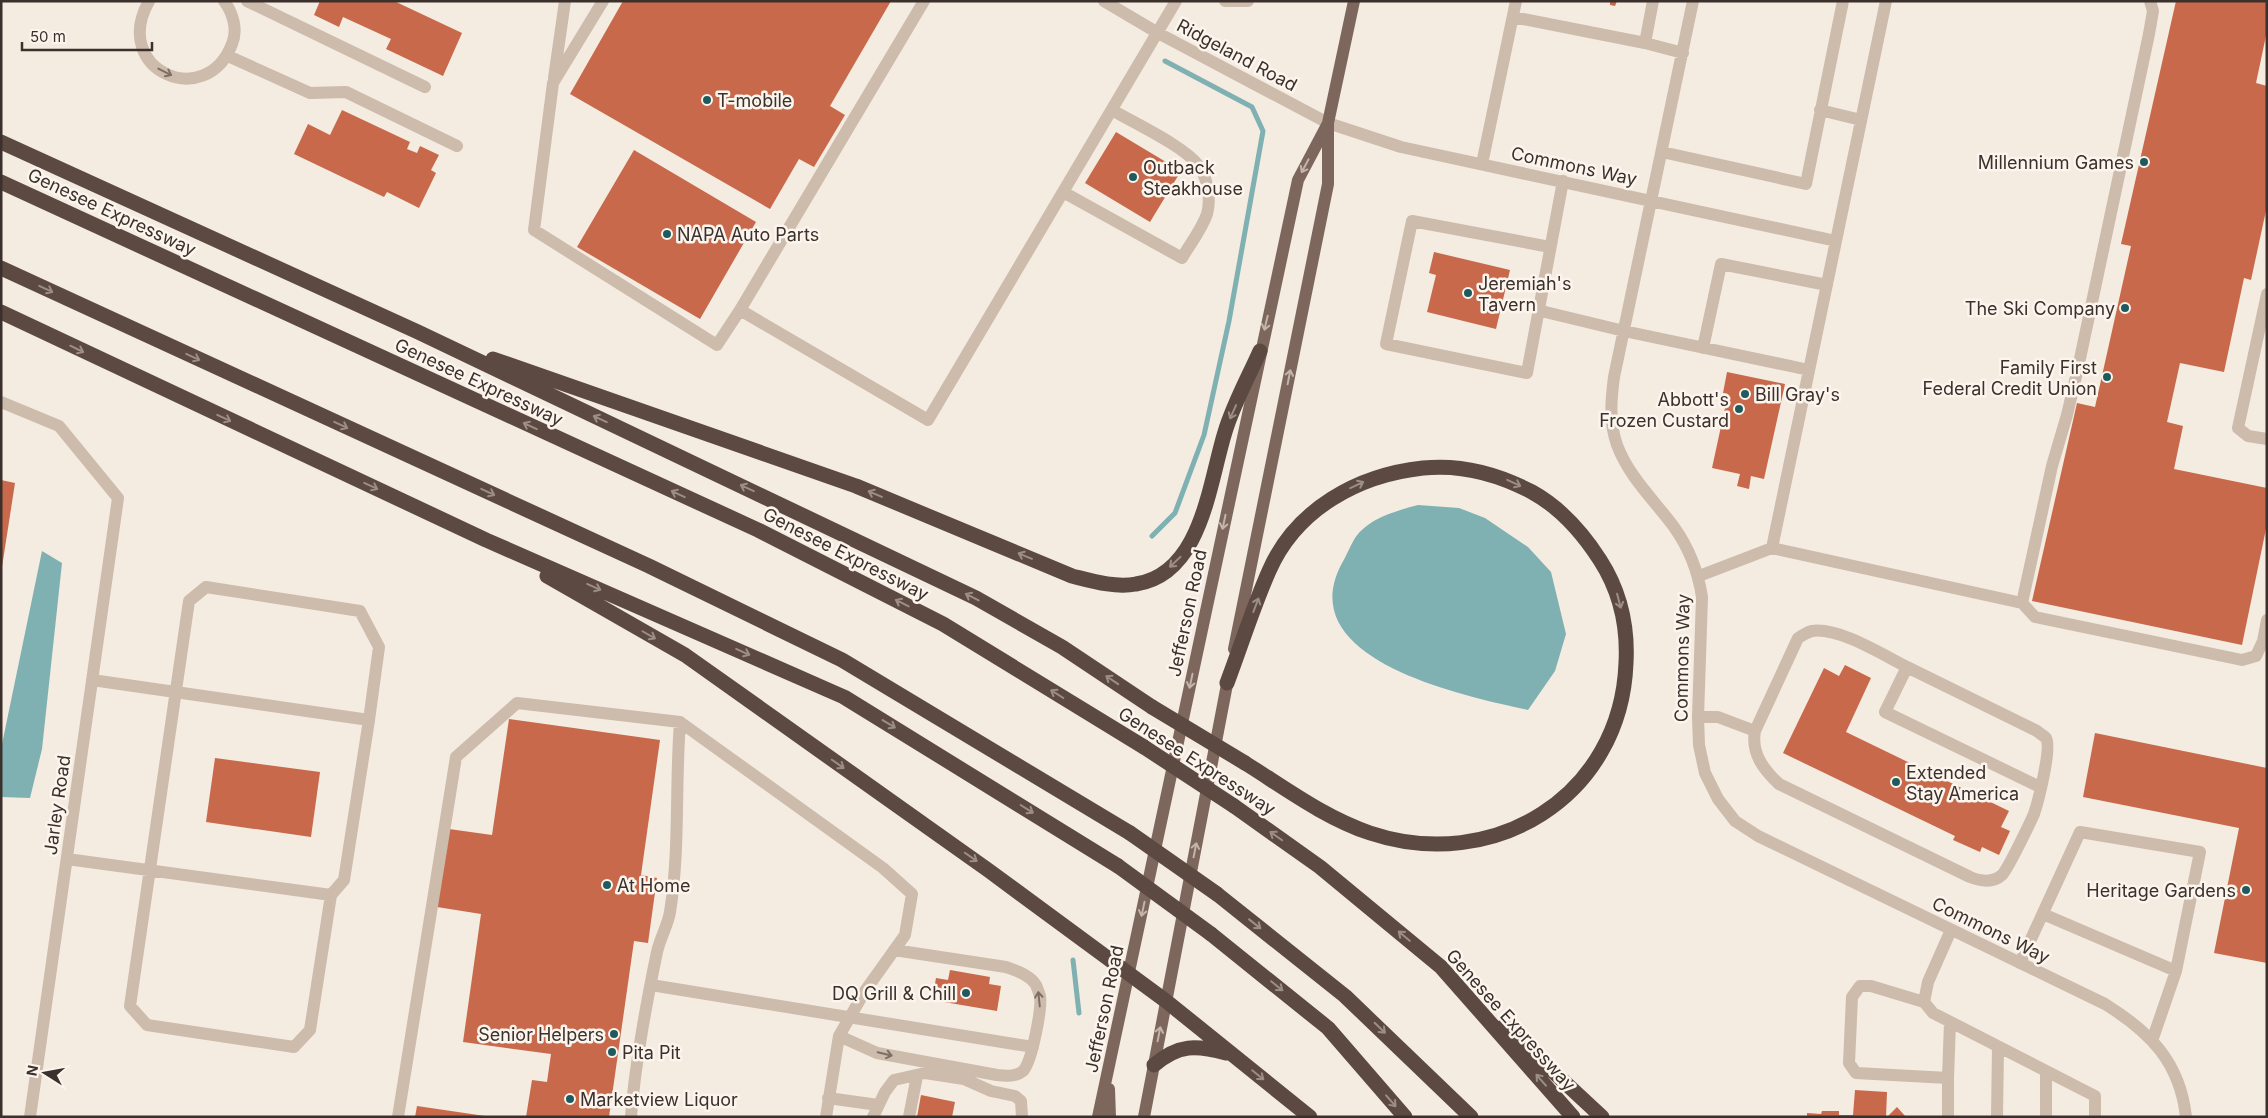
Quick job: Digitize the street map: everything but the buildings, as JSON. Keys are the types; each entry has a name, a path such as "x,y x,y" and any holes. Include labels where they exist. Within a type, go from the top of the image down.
{"highway":[{"path":"1,142 418,332 976,598 1062,647 1152,707 1338,820 1371,833 1431,845 1465,843 1489,838 1537,818 1564,798 1600,755 1616,722 1625,690 1627,652 1623,617 1617,591 1591,546 1557,508 1536,495 1492,474 1464,468 1440,466 1394,472 1356,484 1330,500 1302,523 1287,540 1270,569 1227,683"},
{"name":"Genesee Expressway","path":"1,182 758,530 943,624 1144,747 1234,806 1320,867 1441,967 1573,1117"},
{"path":"1,268 648,566 842,660 1130,833 1217,894 1346,996 1471,1117"},
{"path":"1,312 486,540 844,697 1118,866 1211,934 1328,1028 1405,1117"},
{"path":"418,332 856,486 1072,576 1135,585 1150,581 1166,571 1185,553 1196,535 1225,430 1260,352"},
{"path":"486,540 685,655 988,870 1166,1001 1310,1117"},
{"path":"1441,967 1602,1117"},
{"path":"1154,1065 1176,1050 1192,1046 1233,1055"}],"main road":[{"name":"Jefferson Road","path":"1144,1117 1227,683 1328,184 1328,123 1354,1"},
{"name":"Jefferson Road","path":"1098,1117 1298,180 1328,123"},
{"path":"1108,1069 1110,1117"}],"street":[{"path":"150,1 142,14 139,29 141,44 147,58 158,69 171,76 187,79 203,76 217,68 228,56 234,40 234,24 230,9 224,1"},
{"path":"247,1 425,87"},
{"path":"565,1 534,230 717,346 924,1"},
{"path":"553,83 603,1"},
{"name":"Ridgeland Road","path":"1104,1 1158,33 1328,123"},
{"path":"740,310 928,420 1176,1"},
{"path":"1225,1 1248,1"},
{"path":"1482,164 1516,1"},
{"path":"1645,43 1653,1"},
{"path":"1694,1 1652,201 1836,241"},
{"path":"1662,152 1806,184 1843,1"},
{"path":"1772,548 1886,1"},
{"path":"2022,603 2052,466 2072,396 2115,194 2149,34 2153,11 2150,1"},
{"path":"1513,17 1645,43 1683,53"},
{"path":"228,56 310,93 346,92 457,146"},
{"path":"1064,192 1182,258 1201,225 1209,204 1208,188 1200,167 1188,154 1112,110"},
{"path":"1820,110 1862,120"},
{"name":"Commons Way","path":"1328,123 1401,147 1652,201 1624,331 1611,403 1612,423 1617,444 1628,468 1689,551 1699,576 1702,597 1698,717 1699,745 1705,773 1718,799 1735,821 1758,836 2104,1004 2131,1020 2152,1041 2175,1071 2184,1102 2186,1117"},
{"path":"1550,247 1412,221 1386,344 1526,373 1537,310 1550,247 1562,181"},
{"path":"1703,348 1721,264 1827,285"},
{"path":"2267,294 2238,428 2248,436 2267,439"},
{"path":"1537,310 1624,331 1809,370"},
{"name":"Jarley Road","path":"1,402 59,426 118,498 30,1117"},
{"path":"1699,576 1772,548 2022,603 2035,617 2242,660 2256,656 2267,620"},
{"path":"206,587 360,611 379,647 344,880 331,895 310,1030 294,1046 147,1025 130,1006 175,692 189,601 206,587"},
{"path":"1810,631 1826,631 1842,636 1907,666 2037,731 2046,738 2048,747 2034,814 2003,874 1993,880 1980,881 1779,784 1767,773 1760,763 1755,751 1755,731 1798,638 1810,631"},
{"path":"1907,666 1885,712 2040,787"},
{"path":"92,680 369,720"},
{"path":"398,1117 456,756 517,703 680,722 883,868 912,894 905,934 865,991 840,1036 826,1117"},
{"path":"1698,717 1718,717 1755,731"},
{"path":"631,1117 651,985 661,936 670,915 674,889 677,858 676,765 680,722"},
{"path":"2020,963 2080,832 2200,852 2176,971 2152,1041"},
{"path":"67,858 148,871 331,895"},
{"path":"2043,914 2176,971"},
{"path":"1924,1002 1928,982 1952,930"},
{"path":"840,1036 882,1054 1009,1076 1024,1070 1033,1047 1040,996 1036,984 1020,972 1006,968 894,950"},
{"path":"651,985 1033,1047"},
{"path":"1948,1078 1856,1073 1849,1063 1852,997 1860,986 1871,986 1924,1002 1933,1013 2095,1096 2095,1117"},
{"path":"1948,1117 1950,1022"},
{"path":"1997,1117 1998,1047"},
{"path":"2046,1072 2046,1117"},
{"path":"828,1098 875,1111 894,1080 925,1073 964,1079 990,1091 1015,1096 1022,1101 1022,1117"},
{"path":"909,1117 917,1076"}],"water":[{"path":"1418,505 1459,508 1485,518 1528,547 1551,572 1566,634 1555,671 1528,710 1466,695 1429,683 1393,668 1362,649 1341,626 1332,598 1341,565 1355,538 1375,520"},
{"path":"42,551 62,563 42,749 30,798 1,797 1,749"}],"waterway":[{"path":"1152,536 1175,513 1204,435 1229,321 1263,131 1252,107 1165,61"},
{"path":"1073,960 1079,1013"}],"place":[{"name":"T-mobile","path":"707,100"},
{"name":"Millennium Games","path":"2144,162"},
{"name":"Outback Steakhouse","path":"1133,177"},
{"name":"NAPA Auto Parts","path":"667,234"},
{"name":"Jeremiah's Tavern","path":"1468,293"},
{"name":"The Ski Company","path":"2125,308"},
{"name":"Family First Federal Credit Union","path":"2107,377"},
{"name":"Bill Gray's","path":"1745,394"},
{"name":"Abbott's Frozen Custard","path":"1739,409"},
{"name":"Extended Stay America","path":"1896,782"},
{"name":"At Home","path":"607,885"},
{"name":"Heritage Gardens","path":"2246,890"},
{"name":"DQ Grill & Chill","path":"966,993"},
{"name":"Senior Helpers","path":"614,1034"},
{"name":"Pita Pit","path":"612,1052"},
{"name":"Marketview Liquor","path":"570,1099"}]}
